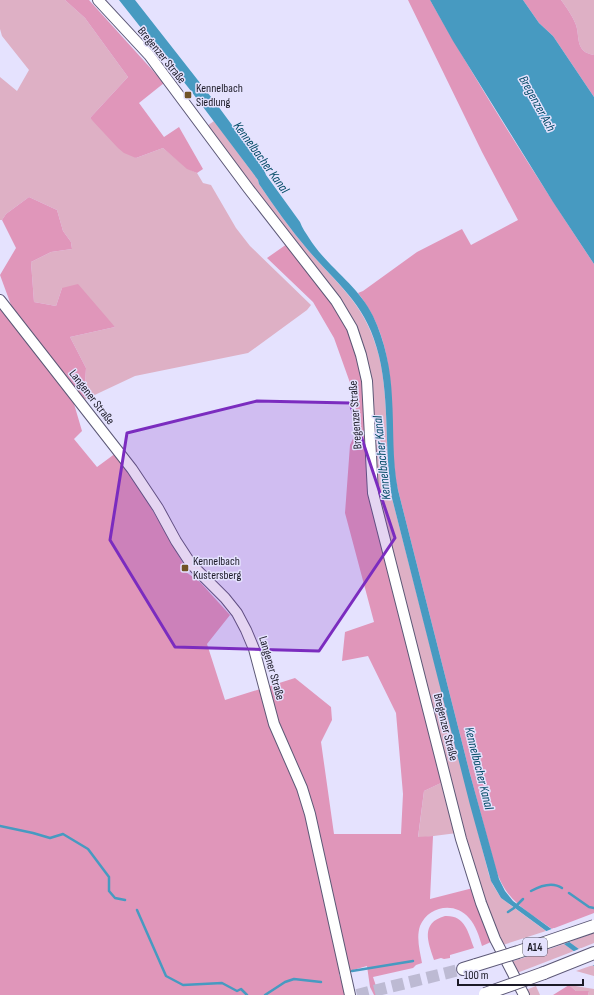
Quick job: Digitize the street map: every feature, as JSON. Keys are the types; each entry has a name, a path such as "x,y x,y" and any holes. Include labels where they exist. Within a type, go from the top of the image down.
{"highway":[{"name":"A14","path":"463,969 476,966 594,926"},
{"name":"A14","path":"483,994 594,954"}],"main road":[{"name":"Bregenzer Straße","path":"98,0 148,55 248,188 336,301 352,328 361,355 367,381 373,493 461,840 481,903 495,939 524,995"},
{"name":"Langener Straße","path":"0,300 132,469 158,508 176,541 192,564 225,598 237,613 246,630 254,649 274,724 302,788 310,814 350,995"}],"highlighted area":[{"path":"257,401 350,403 395,538 319,651 175,647 110,540 127,433"}],"shaded area":[{"path":"0,0 65,0 85,18 128,77 90,118 136,158 163,148 187,168 197,173 203,183 211,185 236,228 250,246 311,305 307,310 248,353 135,376 84,400 86,368 70,337 115,327 62,288 56,306 34,302 31,262 51,252 72,249 71,242 63,231 57,210 29,197 6,214 2,220 0,220 0,77 17,91 29,70 2,36 0,29"},
{"path":"65,0 89,0 164,83 139,103 164,137 179,127 203,169 197,173 187,169 163,148 136,158 124,153 90,118 128,77 85,18"},
{"path":"408,0 430,0 510,134 594,264 594,913 552,929 512,898 500,881 496,870 470,774 398,490 394,464 391,389 383,340 373,316 358,293 363,291 417,252 462,229 471,245 518,220 482,152"},
{"path":"523,0 561,0 572,16 576,25 581,47 584,51 594,55 594,97 553,36 539,23"},
{"path":"561,0 594,0 594,55 584,51 581,47 575,22"},
{"path":"214,121 258,180 259,184 276,209 295,234 351,298 367,323 374,338 379,356 385,391 388,463 392,498 489,875 501,898 546,931 503,945 490,915 471,860 378,498 341,301 207,126"},
{"path":"29,197 57,210 63,231 71,242 72,249 51,252 31,262 34,302 56,306 62,288 78,284 115,327 70,337 86,368 84,400 11,305 0,275 16,248 2,220 6,214"},
{"path":"287,244 332,302 349,332 354,344 363,381 367,464 443,782 424,791 418,837 433,836 430,899 473,888 491,942 482,946 474,924 457,909 442,908 435,910 424,919 420,926 418,940 422,963 413,968 373,977 379,995 374,995 370,987 367,966 339,974 346,995 0,995 0,304 72,397 82,431 74,439 97,467 116,453 131,473 183,563 183,570 200,582 230,615 207,644 225,700 295,678 331,707 332,720 321,742 334,834 401,834 403,794 396,713 368,656 342,661 345,632 374,622 345,513 350,445 358,428 354,394 334,338 313,302 267,258"},
{"path":"443,782 457,833 418,838 424,791"},
{"path":"445,916 452,916 461,921 465,926 474,948 450,955 450,958 434,960 428,940 429,928 437,919"},
{"path":"594,933 594,943 579,949 569,942"},
{"path":"564,944 574,951 517,973 511,962"},
{"path":"593,965 594,976 576,971"},
{"path":"569,985 594,989 594,995 588,995 589,991 576,991"},
{"path":"569,985 576,991 589,991 588,995 553,995"},
{"path":"536,986 540,995 529,995 526,990"}],"water":[{"path":"119,0 135,0 215,102 263,167 266,175 300,222 316,248 351,285 367,305 373,316 387,356 393,410 394,456 398,490 470,774 499,879 505,891 513,901 594,960 594,966 501,898 491,881 470,805 392,498 388,463 385,391 379,356 374,338 367,323 351,298 295,234 276,209 259,184 258,180 191,91"},
{"name":"Bregenzer Ach","path":"430,0 523,0 539,23 553,36 594,97 594,264 553,202 453,41"}],"pier":[{"path":"554,928 572,941 561,945 544,932"},
{"path":"581,948 594,957 594,965 590,966 572,952"}],"waterway":[{"path":"0,826 50,838 63,834 88,849 109,877 109,891 115,898 125,900"},
{"path":"531,891 542,886 550,885 562,888"},
{"path":"569,893 589,907 594,908"},
{"path":"517,905 523,899"},
{"path":"508,912 514,908"},
{"path":"137,910 166,976 183,985 222,983 237,991 241,989 247,995"},
{"path":"352,971 413,961"},
{"path":"265,995 285,982 294,979 321,982"}],"tunnel":[{"path":"357,995 463,969"}],"place":[{"name":"Kennelbach Siedlung","path":"188,95"},
{"name":"Kennelbach Kustersberg","path":"185,568"}],"water label":[{"name":"Kennelbacher Kanal","path":"262,157"},
{"name":"Kennelbacher Kanal","path":"381,458"},
{"name":"Kennelbacher Kanal","path":"480,768"}]}
